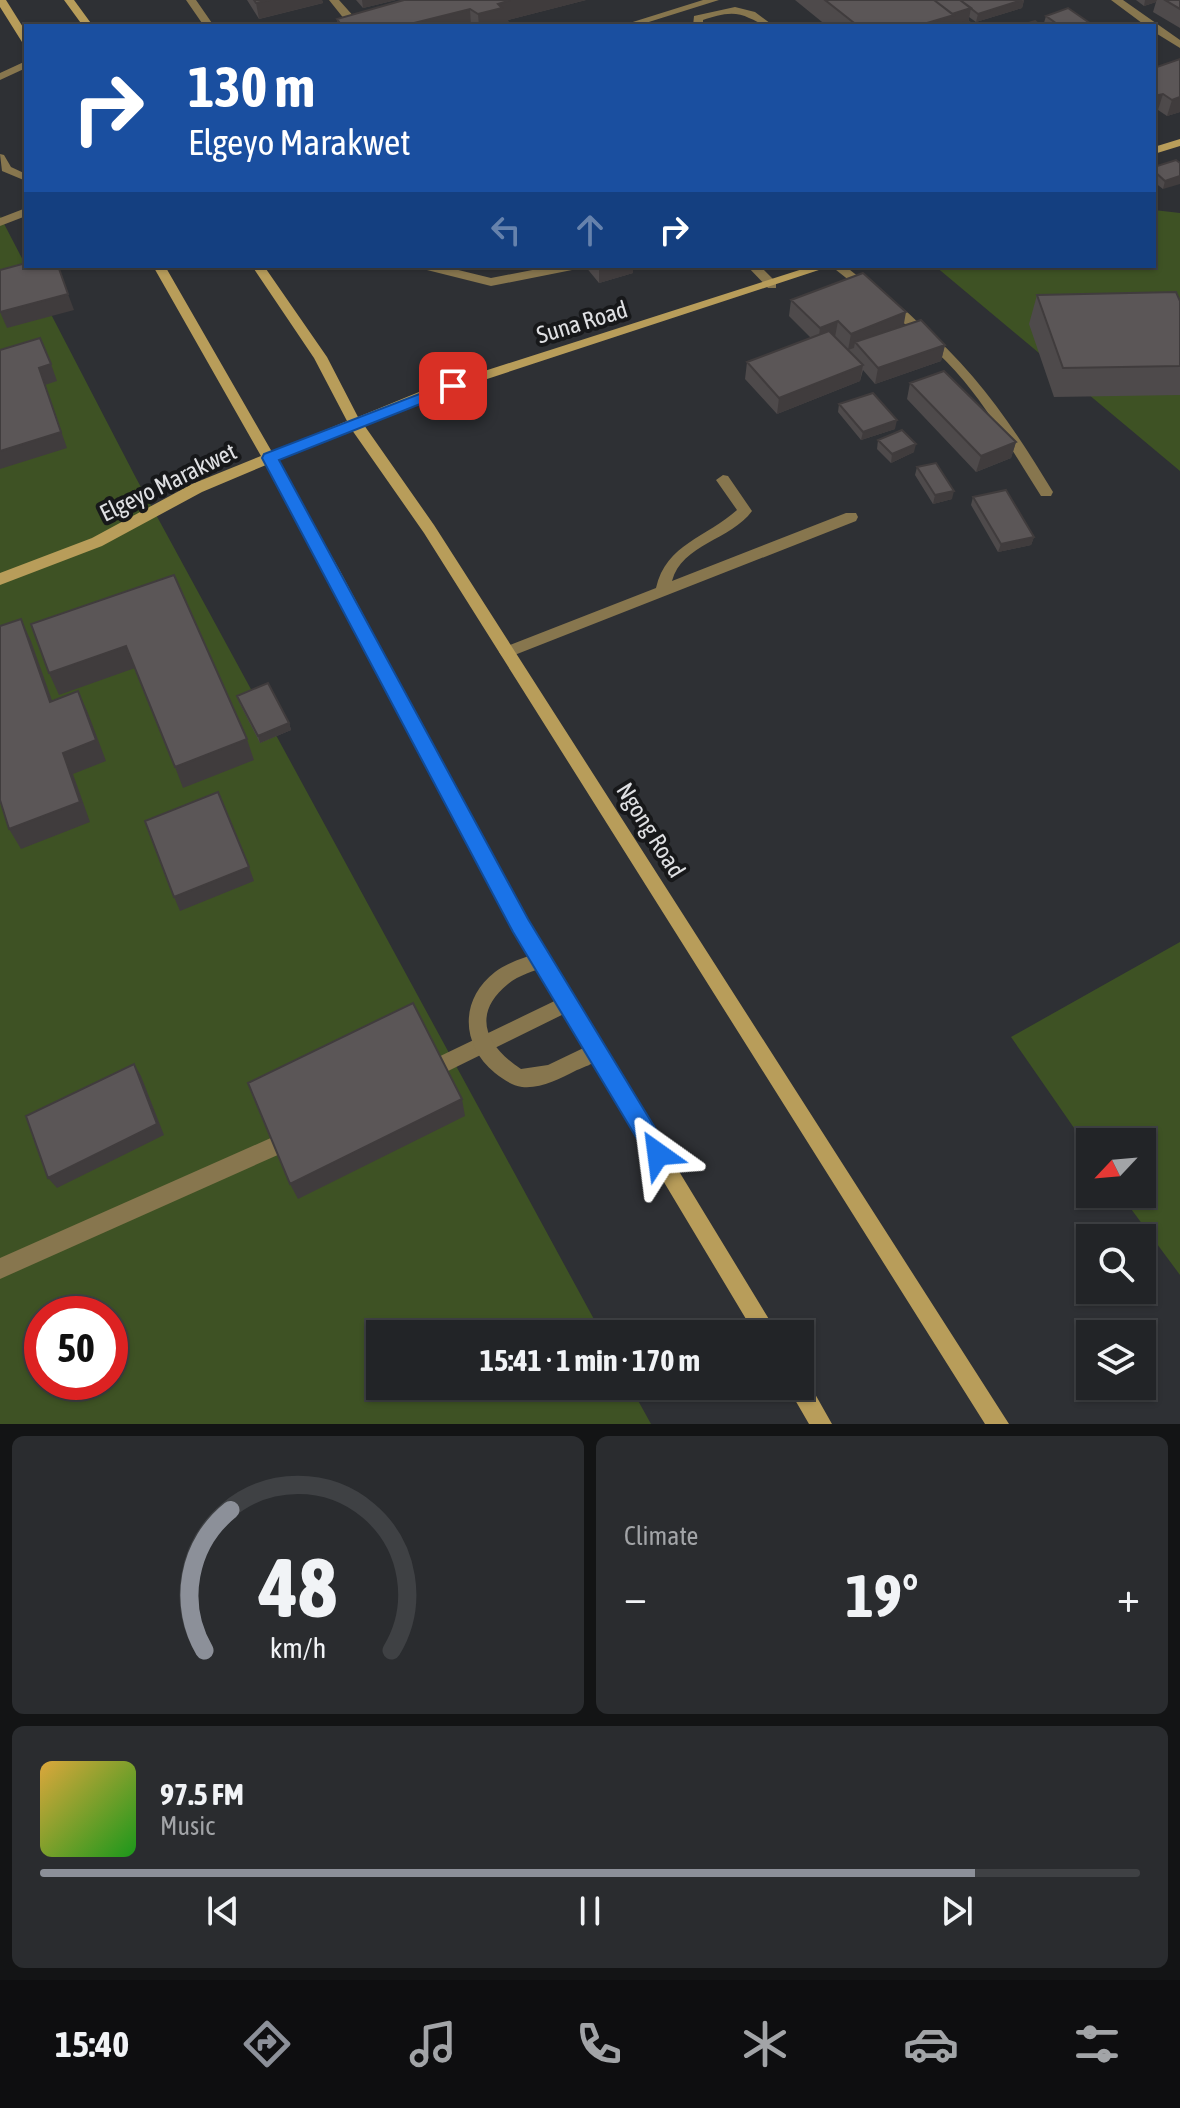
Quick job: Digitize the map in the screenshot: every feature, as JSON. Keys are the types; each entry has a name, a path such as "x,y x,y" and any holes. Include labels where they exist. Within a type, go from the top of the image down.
{"main road":[{"path":"1,0 24,37"},
{"path":"69,0 87,24"},
{"path":"1156,150 1180,142"},
{"path":"160,268 228,391 270,458 541,960 759,1320"},
{"name":"Ngong Road","path":"259,268 320,357 355,423 429,529 998,1424"},
{"name":"Suna Road","path":"355,423 424,395 819,268"},
{"name":"Elgeyo Marakwet","path":"0,579 97,542 197,488 355,423"},
{"path":"806,1400 821,1424"}],"street":[{"path":"191,0 208,24"},
{"path":"334,0 352,21"},
{"path":"632,24 714,0"},
{"path":"1116,0 1151,24"},
{"path":"698,24 698,18 719,11 752,12 767,24"},
{"path":"341,24 365,18"},
{"path":"1156,27 1180,45"},
{"path":"0,77 24,65"},
{"path":"0,157 6,169 24,177"},
{"path":"0,222 24,213"},
{"path":"435,268 491,282 562,268"},
{"path":"755,268 772,285"},
{"path":"840,268 929,337 967,376 1001,421 1046,492"},
{"path":"662,592 666,570 677,558 712,532 736,521 745,511 723,480"},
{"path":"507,652 851,517"},
{"path":"541,960 498,980 480,1009 475,1024 480,1046 494,1061 518,1078 533,1078 596,1051"},
{"path":"439,1066 567,1003"},
{"path":"0,1269 273,1147"}],"green space":[{"path":"1156,210 1180,213 1180,471 937,268 1156,268"},
{"path":"0,216 24,262 24,268 27,268 136,478 594,1320 366,1320 366,1400 638,1400 651,1424 0,1424"},
{"path":"1180,942 1180,1275 1156,1243 1156,1224 1142,1224 1130,1208 1156,1208 1156,1128 1076,1128 1076,1131 1011,1037"}],"building":[{"path":"404,0 508,1 498,4 502,8 478,14 470,9 410,24 341,24 337,19"},
{"path":"825,0 934,0 954,15 924,24 855,24"},
{"path":"934,0 960,0 971,8 952,14"},
{"path":"960,0 1022,0 978,14"},
{"path":"1165,0 1180,0 1180,9"},
{"path":"1068,8 1091,24 1057,24 1046,16"},
{"path":"1180,59 1180,97 1172,100 1163,94 1156,96 1156,67"},
{"path":"1176,160 1180,163 1180,176 1165,181 1156,173 1156,166"},
{"path":"24,264 24,268 59,268 68,294 0,312 0,270"},
{"path":"863,273 906,312 851,334 838,321 820,328 791,300"},
{"path":"1176,292 1180,301 1180,366 1063,368 1037,295"},
{"path":"921,320 945,345 878,368 855,342"},
{"path":"829,331 863,365 779,398 747,362"},
{"path":"40,338 51,364 39,368 61,432 0,451 0,350"},
{"path":"944,371 1016,442 981,456 910,383"},
{"path":"873,393 897,420 863,432 839,404"},
{"path":"902,430 916,444 892,454 878,440"},
{"path":"936,463 954,491 935,495 917,467"},
{"path":"1006,490 1034,537 1001,544 973,497"},
{"path":"174,575 247,739 175,767 126,646 49,673 31,624"},
{"path":"21,619 50,702 78,691 96,740 63,753 80,802 9,829 0,800 0,626"},
{"path":"268,683 289,723 258,736 237,696"},
{"path":"218,792 249,867 174,897 145,821"},
{"path":"413,1003 462,1099 290,1184 248,1083"},
{"path":"134,1064 157,1124 48,1178 26,1116"}],"route":[{"path":"453,386 270,458 520,926 658,1154"}]}
